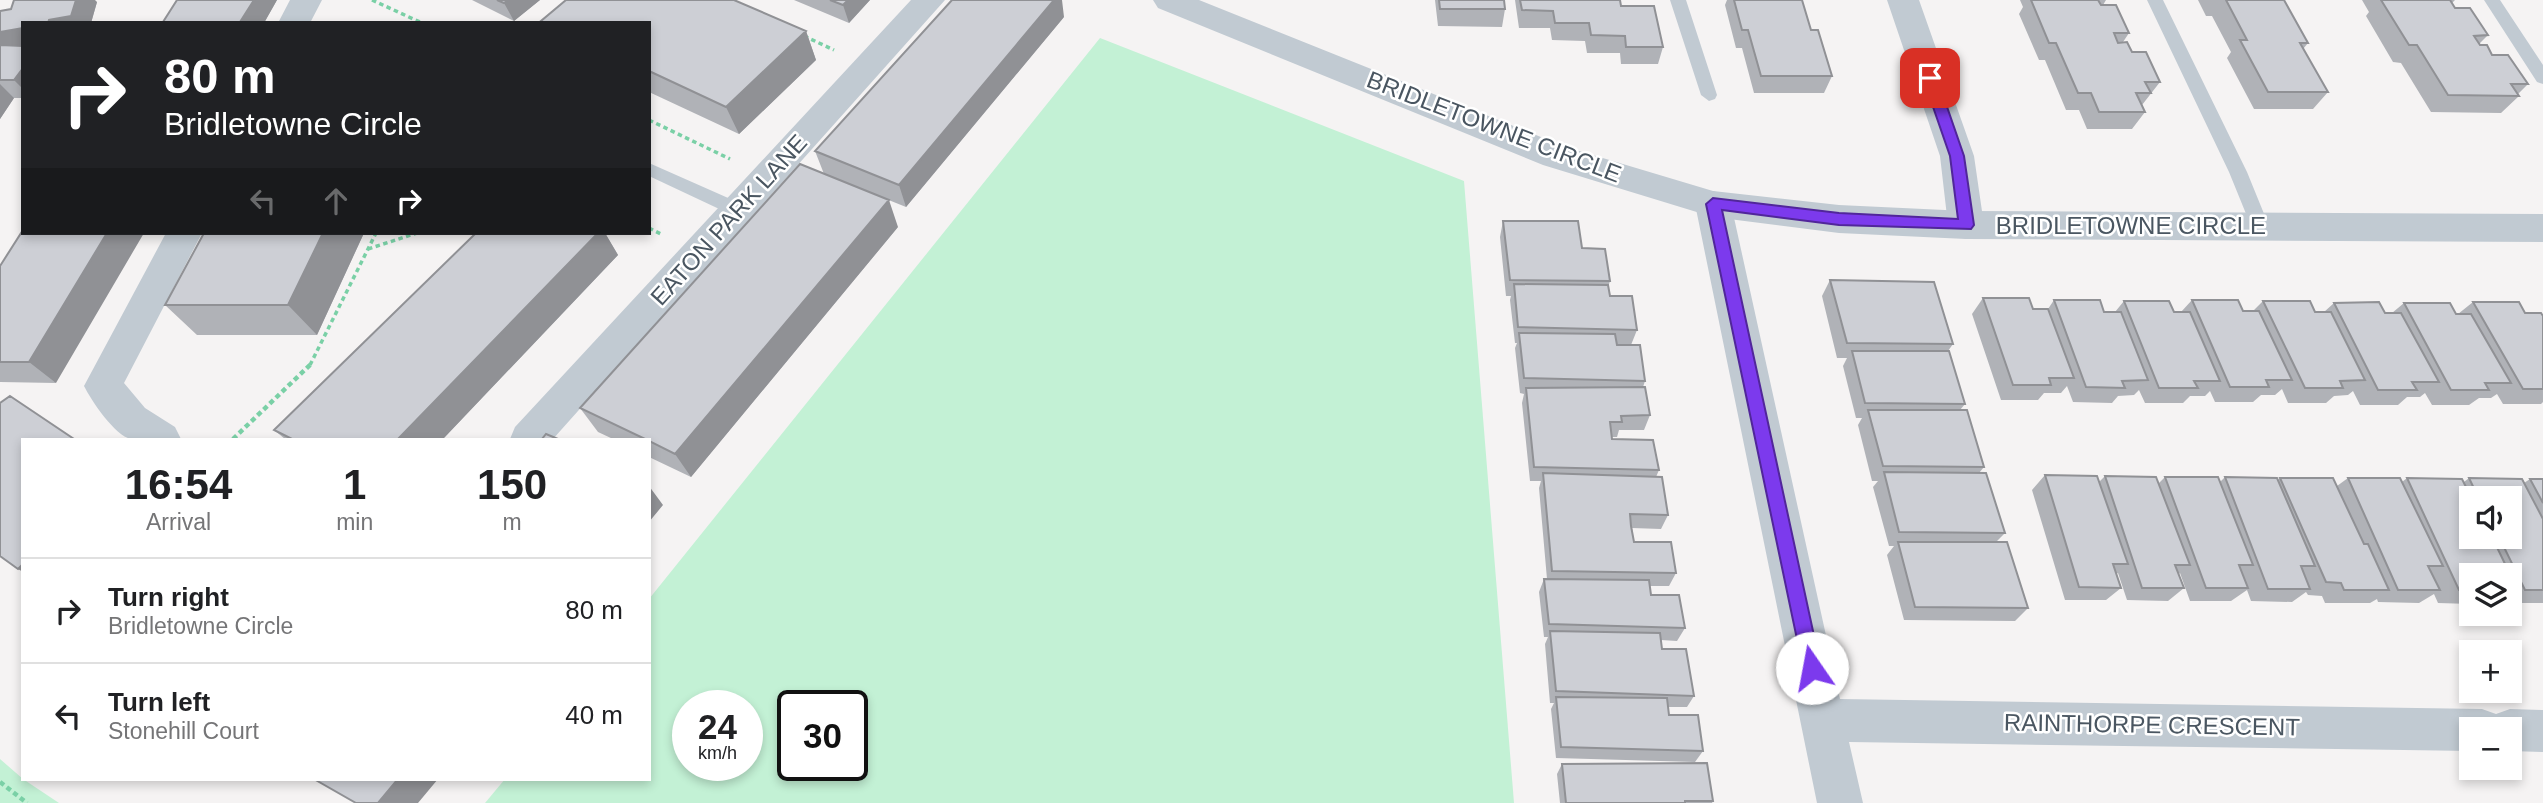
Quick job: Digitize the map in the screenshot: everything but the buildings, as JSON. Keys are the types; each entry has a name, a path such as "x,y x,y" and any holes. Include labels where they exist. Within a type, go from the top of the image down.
{"street":[{"path":"295,21 306,0"},
{"name":"EATON PARK LANE","path":"530,438 929,0"},
{"name":"BRIDLETOWNE CIRCLE","path":"1169,0 1555,156 1713,204 1839,219 1966,225 2543,228"},
{"path":"1903,0 1957,156 1966,225"},
{"path":"1713,204 1840,803"},
{"path":"159,438 131,420 103,386 183,235"},
{"name":"RAINTHORPE CRESCENT","path":"1823,720 2459,730"},
{"path":"2522,730 2543,731"}],"lane":[{"path":"1678,0 1709,95"},
{"path":"2155,0 2238,172 2260,226"},
{"path":"2491,0 2543,78"},
{"path":"651,170 737,211"}],"path":[{"path":"372,0 418,21"},
{"path":"799,34 870,66"},
{"path":"651,121 768,177"},
{"path":"234,438 313,362 375,235"},
{"path":"368,249 411,235"},
{"path":"0,782 27,803"}],"green space":[{"path":"1100,38 1464,181 1514,803 485,803 503,781 651,781 651,597"},
{"path":"0,759 21,777 21,781 26,781 59,803 0,803"}],"route":[{"path":"1812,668 1713,204 1839,219 1966,225 1957,156 1930,78"}]}
